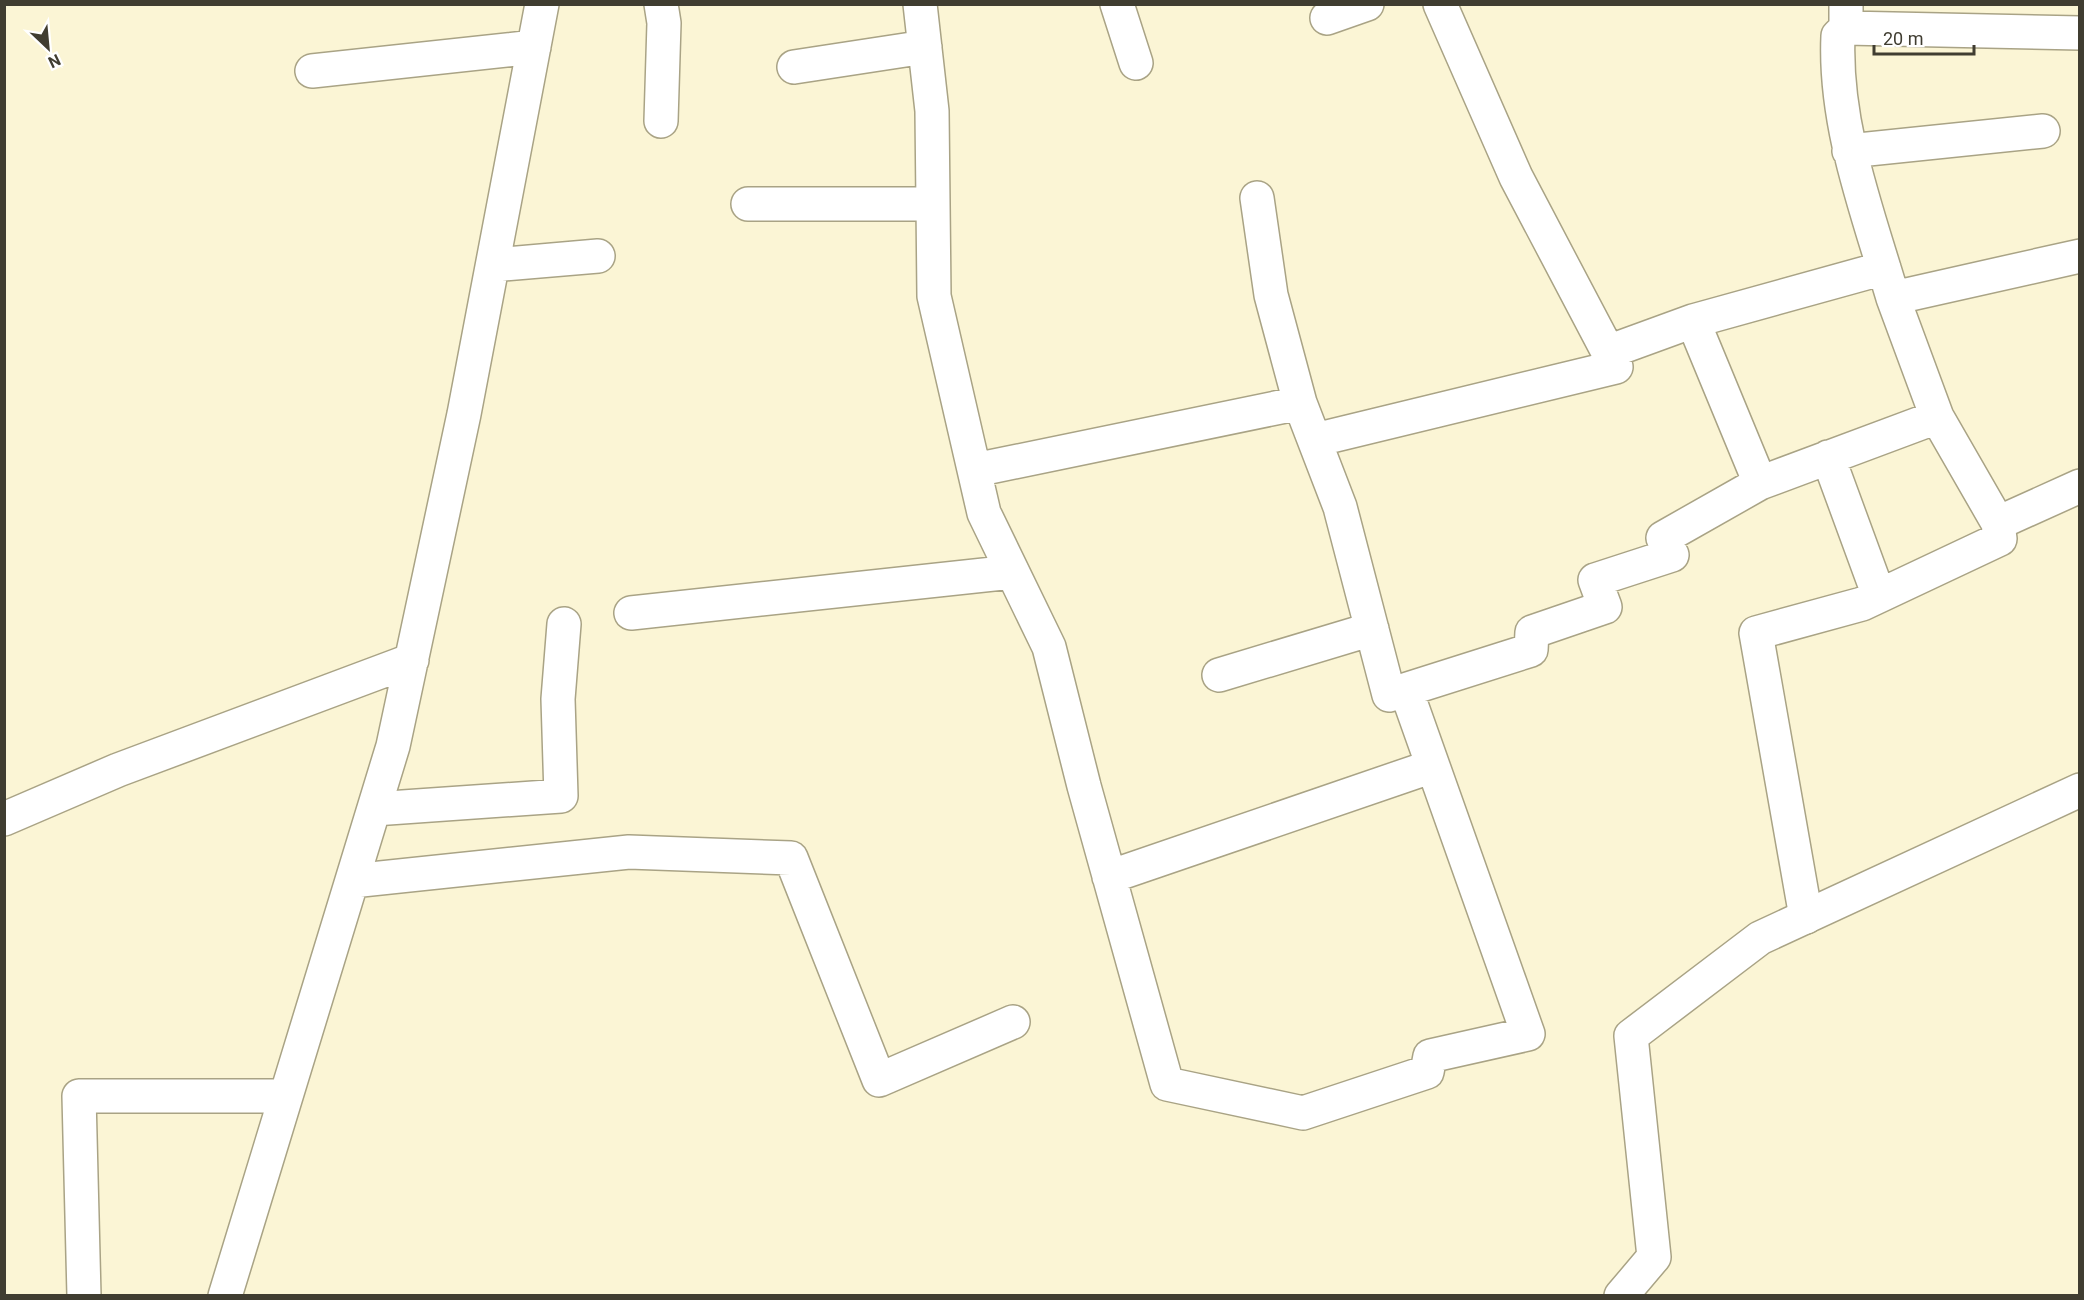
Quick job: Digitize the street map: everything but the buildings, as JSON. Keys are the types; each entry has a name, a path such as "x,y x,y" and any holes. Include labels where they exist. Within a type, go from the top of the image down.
{"street":[{"path":"225,1296 393,746 464,414 542,4"},
{"path":"661,4 664,23 661,121"},
{"path":"920,4 932,111 934,296 984,513 1049,647 1109,877 1167,1084 1304,1113 1427,1072 1430,1056 1528,1034 1406,690"},
{"path":"1117,4 1136,63"},
{"path":"1328,18 1366,4"},
{"path":"1315,440 1616,367 1516,177 1440,4"},
{"path":"1806,917 1756,633 1863,604 2000,539 1998,523 1937,417 1888,283 1849,151 1838,36 1846,16 2079,33"},
{"path":"312,71 534,47"},
{"path":"794,67 925,47"},
{"path":"1849,151 2043,131"},
{"path":"1257,198 1271,295 1300,403 1340,507 1389,695 1531,650 1532,632 1605,607 1595,580 1672,555 1663,538 1760,483 1937,417"},
{"path":"748,204 933,204"},
{"path":"493,265 598,256"},
{"path":"1608,352 1692,321 1888,283 2079,256"},
{"path":"1692,321 1760,483"},
{"path":"975,471 1300,403"},
{"path":"1828,457 1879,596"},
{"path":"1998,523 2079,486"},
{"path":"631,613 1012,572"},
{"path":"374,809 561,796 558,699 564,624"},
{"path":"1219,675 1372,629"},
{"path":"4,819 118,770 411,660"},
{"path":"1109,877 1433,766"},
{"path":"1621,1296 1654,1257 1631,1035 1760,938 2079,790"},
{"path":"352,881 629,852 791,858 879,1080 1013,1022"},
{"path":"84,1296 80,1096 286,1096"}]}
